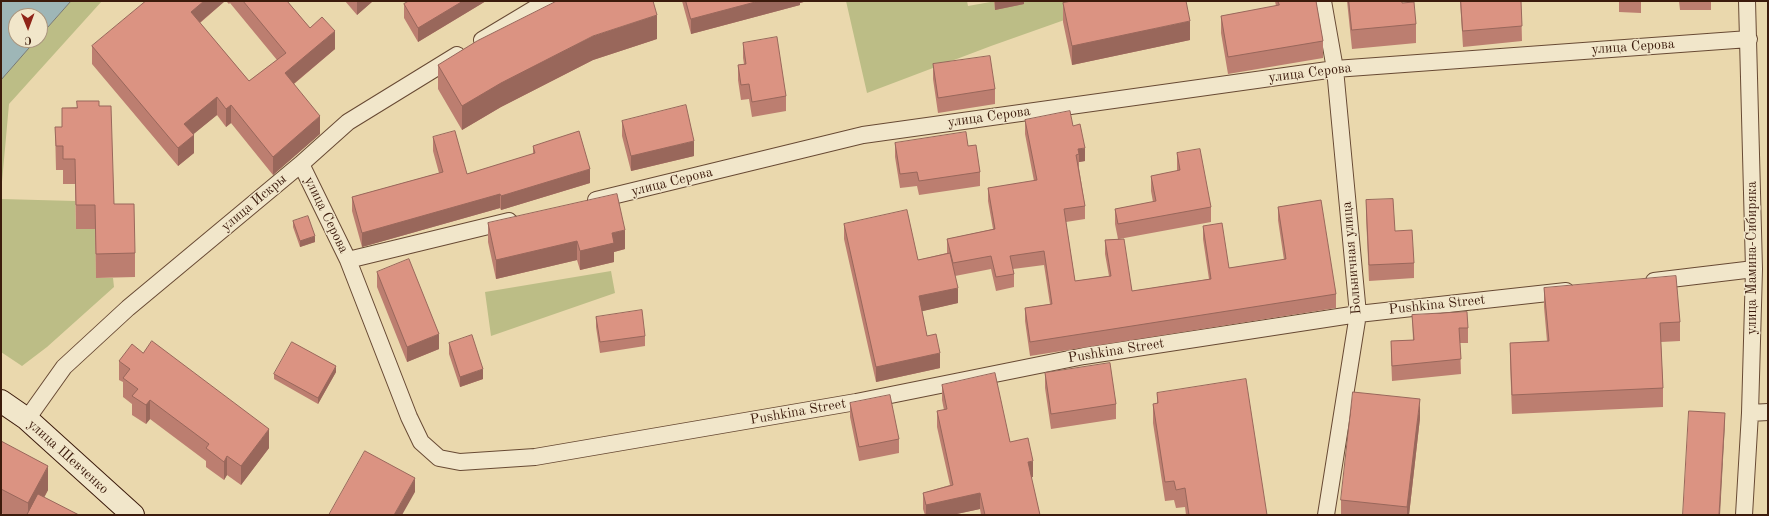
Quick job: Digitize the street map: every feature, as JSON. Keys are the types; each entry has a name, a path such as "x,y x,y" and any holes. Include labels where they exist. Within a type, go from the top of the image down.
{"main road":[{"name":"улица Шевченко","path":"1,401 26,419 133,515"}],"street":[{"name":"улица Искры","path":"26,419 64,367 128,308 301,164 348,122 537,7 554,1"},
{"name":"Больничная улица","path":"1323,1 1335,69 1358,314 1326,515"},
{"name":"улица Мамина-Сибиряка","path":"1744,515 1750,414 1754,269 1747,1"},
{"name":"улица Серова","path":"579,204 864,135 1335,69 1749,39"},
{"name":"улица Серова","path":"301,164 348,260 525,217"},
{"name":"Pushkina Street","path":"348,260 409,417 421,442 439,458 460,462 542,456 856,402 1084,356 1358,314 1583,289"},
{"path":"1637,282 1754,269"},
{"path":"1750,414 1768,412"}],"green space":[{"path":"71,1 102,1 9,104 1,193 1,80 29,48 48,48 48,27"},
{"path":"846,1 967,1 968,6 996,1 1118,1 991,46 867,93"},
{"path":"1,199 75,201 76,229 95,229 96,278 113,278 114,287 47,347 22,366 1,352"},
{"path":"611,271 615,293 491,336 485,292"}],"water":[{"path":"1,1 71,1 48,27 48,8 8,8 8,48 29,48 1,80"}],"building":[{"path":"146,1 204,1 191,12 249,81 286,53 243,1 287,1 310,28 322,17 335,31 285,73 320,116 273,157 231,105 226,109 217,97 184,124 194,135 178,148 92,46"},
{"path":"409,1 463,1 418,28 404,4"},
{"path":"557,1 653,1 657,15 593,36 501,83 462,106 438,65 477,41"},
{"path":"686,1 759,1 691,19"},
{"path":"1072,1 1186,1 1190,21 1072,46 1063,3"},
{"path":"1278,1 1316,1 1323,41 1228,57 1221,16 1279,5"},
{"path":"1349,1 1414,2 1416,24 1352,30"},
{"path":"1461,1 1521,1 1522,26 1463,31"},
{"path":"777,37 786,96 752,102 749,84 741,85 738,65 746,64 743,43"},
{"path":"990,56 995,89 938,98 933,64"},
{"path":"77,101 99,101 99,106 111,106 114,204 134,204 135,253 96,254 95,205 76,205 75,159 63,159 63,146 56,146 55,127 62,127 62,108 77,108"},
{"path":"686,105 694,141 631,156 622,121"},
{"path":"1070,111 1073,126 1080,124 1085,148 1078,149 1079,154 1076,155 1085,206 1064,209 1075,281 1111,276 1105,240 1124,239 1132,291 1211,279 1203,226 1222,223 1229,268 1286,259 1278,207 1321,200 1336,294 1030,342 1025,308 1052,304 1044,251 1010,256 1014,274 996,277 991,256 953,263 947,239 995,229 988,188 1037,180 1025,120"},
{"path":"455,131 467,174 535,153 533,146 579,131 590,169 501,196 500,194 362,233 352,197 443,172 433,137"},
{"path":"966,132 968,146 976,145 980,172 919,181 917,172 900,174 895,143"},
{"path":"1200,149 1211,207 1118,224 1115,209 1156,201 1151,176 1180,170 1177,153"},
{"path":"617,194 625,230 612,233 614,243 580,251 577,241 496,260 488,223"},
{"path":"1393,199 1395,231 1412,230 1414,263 1369,265 1366,200"},
{"path":"907,210 918,260 950,253 958,288 919,296 927,336 936,334 940,353 876,367 844,224"},
{"path":"308,216 315,236 300,241 293,221"},
{"path":"409,259 439,334 407,347 377,272"},
{"path":"1676,276 1680,322 1660,323 1663,388 1512,395 1510,343 1549,341 1544,288"},
{"path":"642,310 645,336 600,342 596,317"},
{"path":"1467,312 1468,328 1459,328 1461,359 1392,366 1391,341 1414,340 1412,315"},
{"path":"472,335 483,369 460,377 449,343"},
{"path":"152,341 269,429 241,466 227,456 224,462 206,448 209,444 150,400 146,405 132,396 138,389 123,378 130,369 119,361 132,344 143,353"},
{"path":"292,342 336,366 318,398 274,374"},
{"path":"1110,363 1116,404 1051,414 1045,373"},
{"path":"995,373 1010,442 1028,438 1033,461 1028,462 1040,515 985,515 980,493 926,505 923,493 953,485 937,411 947,409 942,385"},
{"path":"1246,379 1267,515 1189,515 1185,488 1176,490 1174,481 1165,482 1153,404 1158,403 1157,393"},
{"path":"1353,392 1420,399 1407,507 1341,500"},
{"path":"890,395 899,439 859,447 850,403"},
{"path":"1689,411 1725,413 1719,515 1683,515"},
{"path":"1,441 48,466 28,503 1,489"},
{"path":"365,451 415,478 394,515 329,515"},
{"path":"38,494 79,515 27,515"}]}
